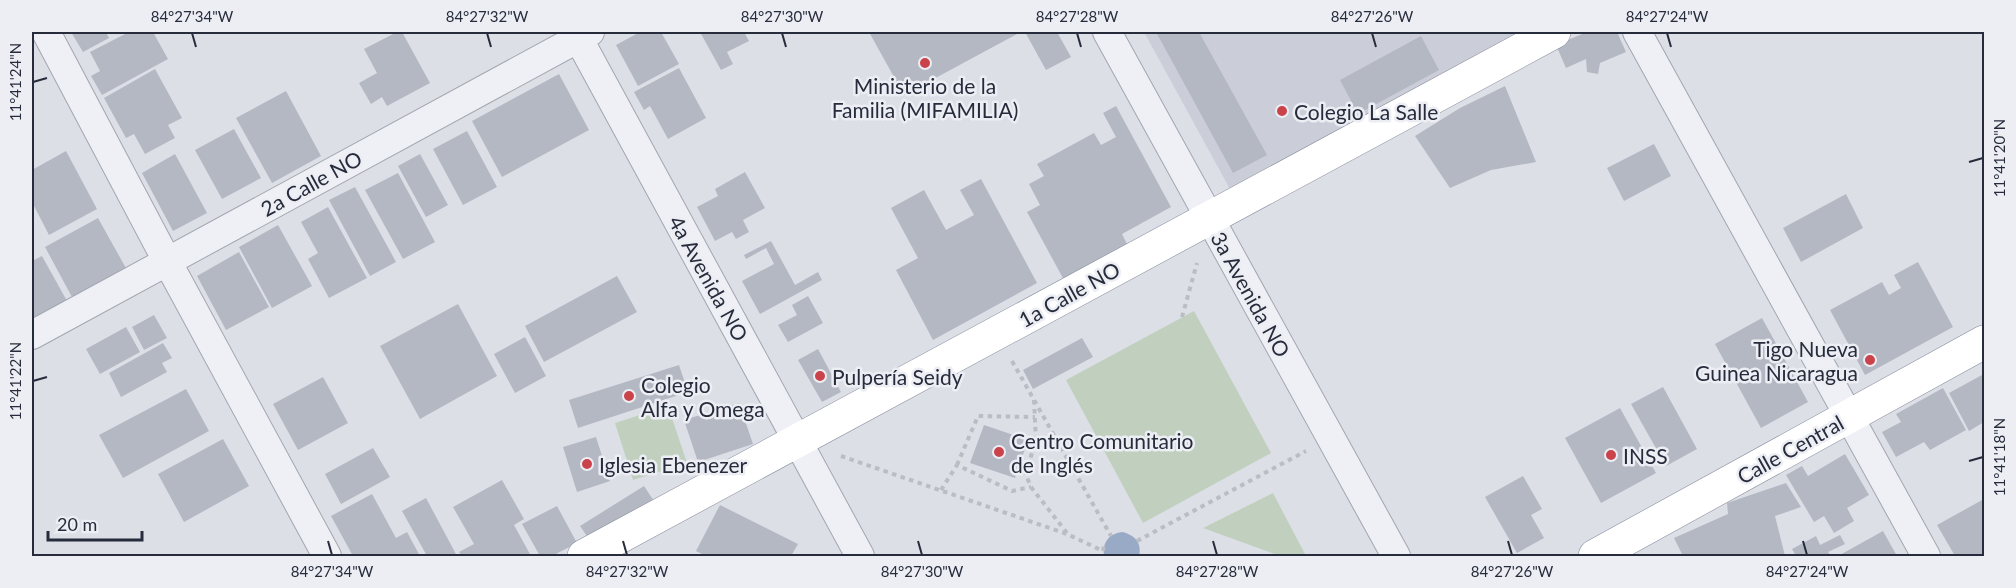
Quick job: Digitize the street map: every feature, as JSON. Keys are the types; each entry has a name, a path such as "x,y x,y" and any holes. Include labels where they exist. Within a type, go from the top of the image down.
{"highway":[{"name":"1a Calle NO","path":"584,556 1554,32"},
{"name":"Calle Central","path":"1595,556 1984,342"}],"street":[{"path":"46,32 327,556"},
{"name":"3a Avenida NO","path":"1107,32 1396,556"},
{"path":"1637,32 1926,556"},
{"name":"2a Calle NO","path":"32,335 581,34"},
{"name":"4a Avenida NO","path":"581,34 860,556"}],"path":[{"path":"1182,317 1209,218"},
{"path":"996,334 1111,536"},
{"path":"1034,399 1036,442 1025,473 1031,488 1067,534"},
{"path":"941,490 957,465 978,416 1035,417"},
{"path":"1137,540 1330,438"},
{"path":"798,441 1067,534 1103,551 1104,544"},
{"path":"957,465 1012,491 1031,488"}],"shaded area":[{"name":"Colegio La Salle","path":"1144,32 1524,32 1231,191"}],"green space":[{"path":"1194,311 1271,453 1143,523 1066,380"},
{"path":"668,406 687,463 633,480 615,423"},
{"path":"1273,493 1306,556 1280,556 1203,528"}],"water":[{"path":"1122,532 1131,535 1136,540 1139,556 1104,556 1107,540"}],"building":[{"path":"71,32 106,32 109,38 83,52"},
{"path":"129,32 153,32 168,59 102,95 91,76 100,71 90,52"},
{"path":"397,32 402,32 430,83 387,106 382,97 371,104 359,83 377,73 364,49"},
{"path":"640,32 661,32 679,64 638,86 616,45"},
{"path":"700,32 744,32 749,41 727,52 733,64 721,70"},
{"name":"Ministerio de la Familia (MIFAMILIA)","path":"869,32 1021,32 904,95"},
{"path":"1025,32 1057,32 1071,57 1046,70"},
{"path":"1156,32 1199,32 1267,155 1233,173"},
{"path":"1587,32 1617,32 1626,52 1600,63 1598,74 1587,72 1586,59 1566,68 1556,45"},
{"path":"1421,36 1439,70 1358,114 1340,80"},
{"path":"679,68 706,118 668,139 650,106 644,110 634,92"},
{"path":"155,69 182,118 168,125 175,138 145,154 134,134 126,138 104,98"},
{"path":"559,74 589,130 502,177 472,121"},
{"path":"1505,86 1536,162 1491,170 1450,188 1415,136 1460,108"},
{"path":"286,91 321,156 272,183 236,118"},
{"path":"1116,106 1171,207 1122,234 1128,246 1064,280 1027,212 1040,205 1029,184 1044,176 1037,164 1094,133 1101,145 1116,137 1103,113"},
{"path":"234,129 261,178 222,199 195,150"},
{"path":"467,131 497,187 463,205 433,149"},
{"path":"1654,144 1671,176 1624,201 1607,168"},
{"path":"66,151 97,209 49,235 32,202 32,170"},
{"path":"175,154 207,213 173,231 142,173"},
{"path":"420,154 448,205 426,217 398,166"},
{"path":"745,172 765,208 743,220 749,232 736,239 732,232 715,241 697,207 718,196 715,189"},
{"path":"398,173 435,242 403,259 365,190"},
{"path":"981,179 1037,283 933,340 896,270 918,258 891,208 924,190 946,230 974,215 960,190"},
{"path":"355,187 396,262 370,276 329,200"},
{"path":"1846,194 1863,228 1801,262 1783,228"},
{"path":"328,207 367,278 329,298 308,259 318,253 301,222"},
{"path":"98,218 127,270 73,299 45,247"},
{"path":"278,225 312,286 272,308 239,247"},
{"path":"771,241 795,285 818,272 822,280 760,314 742,281 774,264 766,248 746,259 744,255"},
{"path":"239,252 269,307 226,330 197,276"},
{"path":"42,256 67,301 34,318 32,314 32,261"},
{"path":"1918,262 1953,327 1865,375 1830,310 1882,282 1889,295 1901,288 1894,275"},
{"path":"617,276 637,312 544,362 525,326"},
{"path":"808,296 823,323 788,342 778,325 797,315 792,305"},
{"path":"458,304 497,376 420,419 380,346"},
{"path":"154,315 167,338 144,350 132,327"},
{"path":"1762,318 1808,402 1761,428 1715,344"},
{"path":"126,327 140,352 100,374 86,349"},
{"path":"525,337 546,376 515,393 494,354"},
{"path":"1082,338 1093,357 1033,389 1023,370"},
{"path":"163,343 172,358 162,363 167,372 121,397 109,373"},
{"name":"Pulpería Seidy","path":"818,349 841,392 822,402 798,360"},
{"name":"Colegio Alfa y Omega","path":"679,365 688,392 578,428 569,400"},
{"path":"1982,375 1984,422 1969,431 1949,393"},
{"path":"323,377 348,423 298,450 273,404"},
{"path":"1663,387 1697,449 1666,466 1631,404"},
{"path":"1943,388 1966,430 1930,450 1924,442 1896,457 1882,432 1901,422 1896,414"},
{"path":"186,389 209,431 123,478 99,435"},
{"path":"739,403 753,444 698,462 684,420"},
{"name":"INSS","path":"1620,408 1656,473 1601,503 1565,438"},
{"name":"Centro Comunitario de Inglés","path":"984,425 1028,440 1015,478 970,463"},
{"name":"Iglesia Ebenezer","path":"596,437 610,481 577,492 563,447"},
{"path":"223,439 249,486 184,522 158,474"},
{"path":"373,448 390,477 341,504 325,474"},
{"path":"1845,454 1869,495 1847,508 1854,521 1834,533 1824,516 1814,522 1786,475 1802,466 1808,476"},
{"path":"1523,476 1542,509 1531,515 1544,538 1517,553 1485,497"},
{"path":"502,480 524,519 514,525 531,556 462,556 459,552 474,544 453,507"},
{"path":"1786,483 1801,507 1775,516 1785,556 1683,556 1674,538 1728,514 1727,503"},
{"path":"644,486 656,504 593,545 580,526"},
{"path":"372,494 396,538 407,532 420,556 353,556 331,516"},
{"path":"426,498 457,556 427,556 402,511"},
{"path":"1984,499 1984,556 1955,556 1937,525"},
{"path":"720,505 798,544 791,556 706,556 696,551"},
{"path":"557,506 577,543 552,556 540,556 522,524"},
{"path":"1883,531 1897,556 1838,556"},
{"path":"1840,535 1845,544 1828,552 1831,556 1796,556 1792,549 1816,536 1820,545"}],"place":[{"name":"Ministerio de la Familia (MIFAMILIA)","path":"925,63"},
{"name":"Colegio La Salle","path":"1282,111"},
{"name":"Tigo Nueva Guinea Nicaragua","path":"1870,360"},
{"name":"Pulpería Seidy","path":"820,376"},
{"name":"Colegio Alfa y Omega","path":"629,396"},
{"name":"Centro Comunitario de Inglés","path":"999,452"},
{"name":"INSS","path":"1611,455"},
{"name":"Iglesia Ebenezer","path":"587,464"}]}
